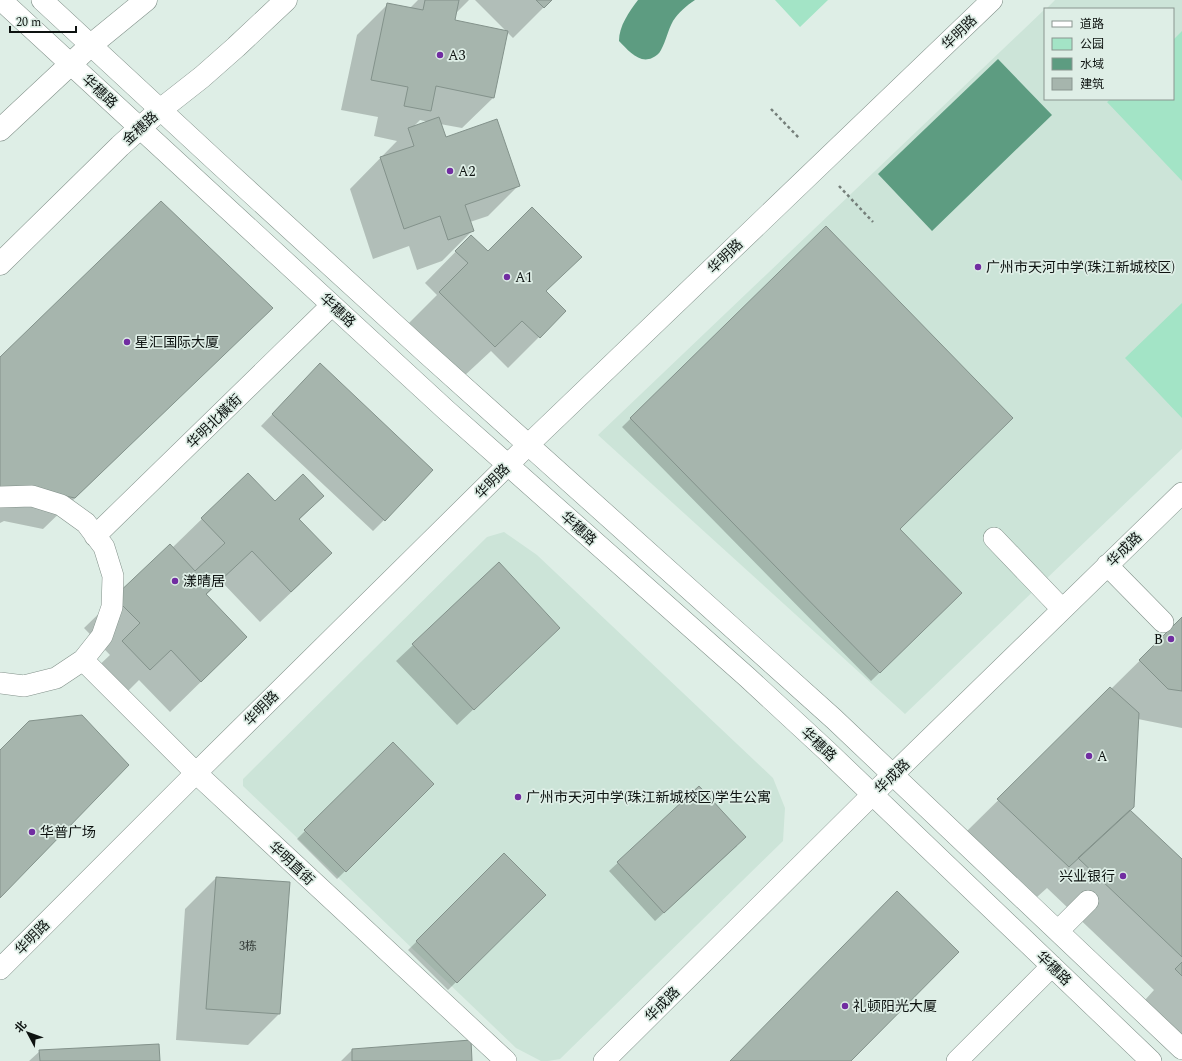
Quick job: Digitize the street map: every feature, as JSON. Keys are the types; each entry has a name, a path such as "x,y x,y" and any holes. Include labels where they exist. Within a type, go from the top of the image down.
{"main road":[{"path":"0,130 91,45 146,0"},
{"name":"金穗路","path":"0,264 81,183 140,128 218,62 286,0"}],"street":[{"name":"华穗路","path":"1,0 332,305 827,751 1151,1061"},
{"name":"华穗路","path":"42,0 160,110 528,445 816,703 893,774 1182,1049"},
{"name":"华明路","path":"0,969 528,445 992,0"},
{"name":"华明北橫街","path":"95,536 332,305"},
{"name":"华成路","path":"604,1061 893,774 1182,493"},
{"path":"0,497 32,496 61,505 86,522 104,547 113,576 112,607 102,636 83,660 56,678 24,686 0,684"},
{"path":"994,538 1062,609"},
{"path":"1107,566 1163,622"},
{"name":"华明直街","path":"83,660 196,773 506,1061"},
{"path":"1058,931 1088,901"},
{"path":"957,1061 1052,966"}],"path":[{"path":"771,109 800,139"},
{"path":"839,186 873,222"}],"shaded area":[{"name":"广州市天河中学(珠江新城校区)","path":"1055,0 1182,0 1182,449 905,714 598,435 1044,10 1044,100 1174,100 1174,8 1047,8"},
{"name":"广州市天河中学(珠江新城校区)学生公寓","path":"504,532 537,555 773,778 785,808 783,841 560,1059 548,1061 541,1061 516,1048 243,786 243,779 487,537"}],"green space":[{"path":"775,0 828,0 800,27"},
{"path":"1182,31 1182,181 1107,102 1110,100 1174,100 1174,39"},
{"path":"1182,303 1182,418 1125,358"}],"water":[{"path":"638,0 695,0 683,9 673,21 663,47 659,53 647,59 638,58 619,41 619,35 628,14"},
{"path":"998,59 1052,115 932,231 878,174"}],"building":[{"name":"A3","path":"425,0 459,0 455,20 508,31 494,98 436,86 431,111 404,106 408,87 371,80 387,3 423,10"},
{"path":"536,0 552,0 544,8"},
{"name":"A2","path":"439,117 446,137 497,119 520,186 465,205 474,231 448,240 440,216 404,229 380,157 414,146 408,128"},
{"name":"星汇国际大厦","path":"161,201 273,308 75,498 36,490 0,507 0,357"},
{"name":"A1","path":"532,207 582,257 546,291 566,311 540,338 522,321 495,347 439,292 468,263 455,251 471,235 488,251"},
{"path":"826,226 1013,418 900,529 962,593 880,673 630,418"},
{"path":"320,363 433,470 385,521 272,414"},
{"name":"漾晴居","path":"248,473 275,501 303,474 324,496 299,519 332,553 291,592 252,551 206,594 247,637 201,682 171,650 150,670 122,641 140,623 114,597 170,544 195,571 225,543 201,518"},
{"path":"499,562 560,628 474,710 412,644"},
{"name":"B","path":"1182,617 1182,691 1168,689 1139,660"},
{"name":"A","path":"1110,687 1139,713 1134,807 1069,867 997,799"},
{"name":"华普广场","path":"82,715 129,765 0,898 0,750 29,721"},
{"path":"393,742 434,784 346,872 304,830"},
{"path":"699,786 746,837 664,913 617,862"},
{"path":"1130,810 1182,859 1182,957 1078,858"},
{"path":"504,853 546,895 457,983 416,941"},
{"path":"216,877 290,882 280,1014 206,1009"},
{"name":"礼顿阳光大厦","path":"897,891 959,952 851,1061 730,1061"},
{"path":"1182,962 1182,976 1175,969"},
{"path":"471,1040 472,1061 352,1061 352,1049"},
{"path":"159,1044 160,1061 40,1061 39,1050"}],"place":[{"name":"A3","path":"440,55"},
{"name":"A2","path":"450,171"},
{"name":"广州市天河中学(珠江新城校区)","path":"978,267"},
{"name":"A1","path":"507,277"},
{"name":"星汇国际大厦","path":"127,342"},
{"name":"漾晴居","path":"175,581"},
{"name":"B","path":"1171,639"},
{"name":"A","path":"1089,756"},
{"name":"广州市天河中学(珠江新城校区)学生公寓","path":"518,797"},
{"name":"华普广场","path":"32,832"},
{"name":"兴业银行","path":"1123,876"},
{"name":"礼顿阳光大厦","path":"845,1006"}]}
